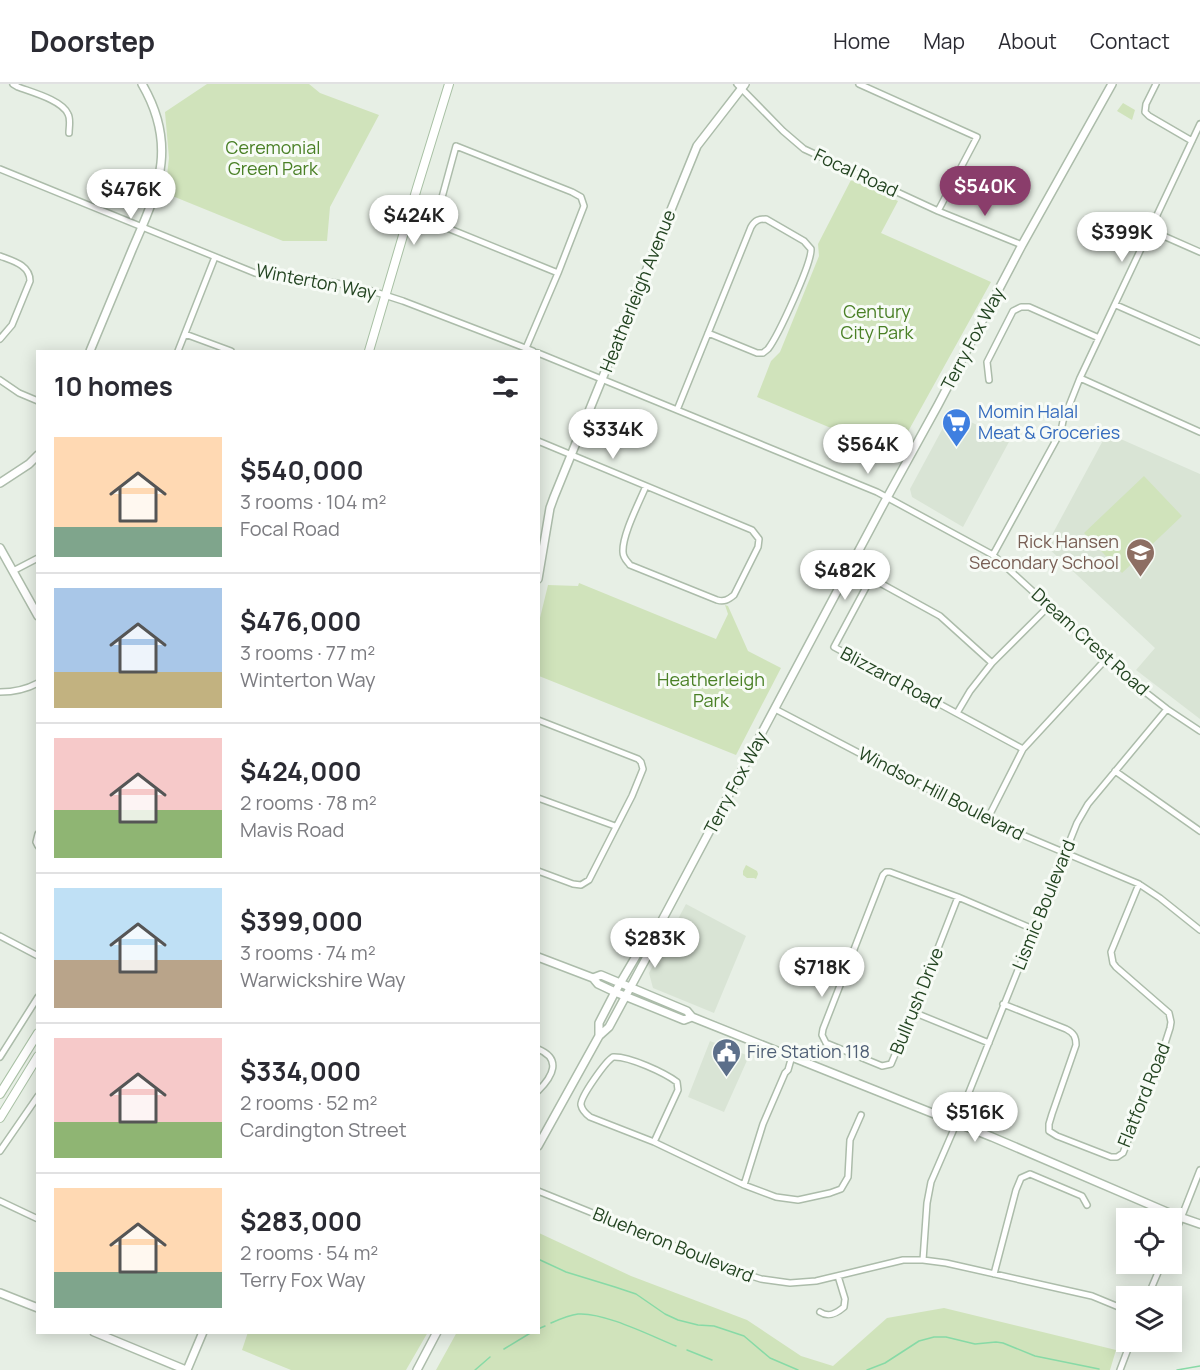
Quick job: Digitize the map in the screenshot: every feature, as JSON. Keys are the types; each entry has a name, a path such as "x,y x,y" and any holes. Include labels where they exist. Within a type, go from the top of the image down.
{"main road":[{"path":"369,350 449,84"},
{"path":"0,1094 36,1036"},
{"path":"0,1118 36,1059"}],"street":[{"path":"13,84 54,101 65,109 69,115 69,133"},
{"path":"90,350 142,226 159,176 162,150 158,120 142,84"},
{"path":"859,84 977,137 938,211"},
{"name":"Terry Fox Way","path":"540,1142 599,1036 609,1027 650,951 650,943 1022,245 1112,84"},
{"path":"1156,84 1145,106 1146,113 1192,141"},
{"name":"Focal Road","path":"741,86 783,131 804,149 938,211 1022,245"},
{"name":"Heatherleigh Avenue","path":"540,567 550,508 697,146 741,86"},
{"path":"993,555 1061,431 1080,378 1200,124"},
{"path":"526,348 558,273 584,206 581,197 456,146 435,223 558,273"},
{"name":"Winterton Way","path":"0,169 255,273 304,281 331,282 386,296 531,350"},
{"path":"677,410 708,333 754,222 766,219 806,243 811,249 811,257 767,351 757,353 708,333"},
{"path":"1150,231 1200,252"},
{"path":"0,256 21,265 30,275 30,281 12,325 0,339"},
{"path":"178,350 215,257"},
{"path":"1116,305 1200,342"},
{"path":"989,380 987,362 1013,311 1020,307 1029,307 1099,338"},
{"path":"185,334 228,350"},
{"path":"540,354 888,497"},
{"path":"1080,378 1200,432"},
{"path":"0,380 19,393 36,400"},
{"path":"540,442 752,530 759,539 758,547 734,596 722,601 717,600 630,565 625,560 623,553 626,534 646,486"},
{"path":"0,483 36,457"},
{"name":"Dream Crest Road","path":"888,497 993,555 1141,689 1200,731"},
{"path":"0,548 36,612"},
{"path":"13,571 36,559"},
{"name":"Blizzard Road","path":"992,663 940,616 871,578 834,647 1023,749"},
{"path":"957,713 970,691 992,663 1049,606"},
{"path":"987,820 1023,749 1107,658"},
{"path":"0,692 15,692 36,684"},
{"name":"Windsor Hill Boulevard","path":"775,709 987,820 1139,884 1153,892 1200,930"},
{"name":"Lismic Boulevard","path":"923,1260 927,1203 931,1182 1082,814 1167,709"},
{"path":"540,721 638,759 643,769 586,883 573,884 540,872"},
{"path":"1115,771 1200,831"},
{"path":"540,799 615,826"},
{"name":"Bullrush Drive","path":"958,897 891,1064 882,1066 826,1043 822,1035 823,1029 886,872 958,897 1033,929"},
{"name":"Flatford Road","path":"1003,1004 1066,1029 1076,1038 1076,1045 1049,1124 1049,1131 1111,1157 1117,1157 1123,1153 1159,1062 1171,1022 1169,1013 1116,967 1112,958 1111,952 1139,884"},
{"path":"0,936 36,955"},
{"name":"Terry Fox Way","path":"599,1036 599,1023 615,992 642,946 650,943"},
{"path":"540,958 593,978 598,984 615,992 684,1020 692,1017"},
{"path":"593,978 601,975 687,1011 692,1017 957,1122 1160,1208"},
{"path":"0,1057 36,1000"},
{"path":"913,1012 988,1043"},
{"path":"540,1050 550,1055 554,1063 552,1071 540,1088"},
{"path":"744,1185 763,1124 785,1073 788,1071 792,1056"},
{"path":"654,1143 678,1090 677,1082 669,1076 624,1058 611,1058 582,1100 583,1109 590,1117 776,1197 798,1200 841,1189 848,1177 850,1140 861,1115"},
{"path":"0,1151 36,1099"},
{"path":"1182,1215 1200,1170"},
{"path":"994,1275 1021,1178 1030,1174 1082,1196 1087,1205"},
{"name":"Blueheron Boulevard","path":"540,1192 761,1280 790,1283 816,1281 896,1262 923,1260 946,1263 1092,1296 1116,1306"},
{"path":"0,1201 36,1218"},
{"path":"1182,1217 1200,1224"},
{"path":"820,1312 825,1315 832,1314 844,1306 845,1299 838,1276"},
{"path":"0,1293 36,1307"},
{"path":"99,1334 187,1370 202,1334"},
{"path":"417,1370 436,1334"},
{"path":"1120,1370 1127,1352"}],"shaded area":[{"path":"951,413 1010,440 963,527 912,497 910,489"},
{"name":"Rick Hansen Secondary School","path":"1107,433 1200,474 1200,719 1136,670 1155,648 1046,546"},
{"path":"686,904 746,936 714,1013 653,988 649,973"},
{"path":"710,1041 749,1056 724,1112 688,1097"}],"green space":[{"name":"Ceremonial Green Park","path":"207,84 309,84 320,93 379,115 330,207 327,241 283,241 165,193 169,158 165,112"},
{"path":"1123,103 1135,110 1132,120 1117,111"},
{"name":"Century City Park","path":"851,180 898,201 881,233 991,282 895,455 757,397 771,361 780,352 819,256 818,244"},
{"path":"1144,476 1182,516 1122,573 1084,533"},
{"name":"Heatherleigh Park","path":"579,583 716,639 728,614 725,605 728,606 748,651 781,668 736,755 540,676 540,618 548,585 578,586"},
{"path":"746,865 757,871 756,879 743,875"},
{"path":"540,1233 631,1276 747,1320 801,1356 833,1366 887,1318 944,1308 1116,1350 1110,1370 436,1370 456,1334 540,1334"},
{"path":"247,1334 427,1334 406,1370 291,1370 242,1350"}],"waterway":[{"path":"540,1260 566,1272 636,1294 678,1320 714,1326 744,1336 770,1358 798,1370"},
{"path":"551,1323 571,1315 589,1314 627,1326 676,1346"},
{"path":"540,1328 545,1326"},
{"path":"504,1349 529,1334"},
{"path":"867,1370 885,1363 919,1341 934,1337 946,1337 975,1344 1003,1343 1035,1356 1099,1369"},
{"path":"687,1350 712,1360"},
{"path":"475,1370 490,1357"},
{"path":"1177,1370 1200,1366"}],"place":[{"name":"Momin Halal Meat & Groceries","path":"957,448"},
{"name":"Rick Hansen Secondary School","path":"1140,578"},
{"name":"Fire Station 118","path":"726,1078"}]}
